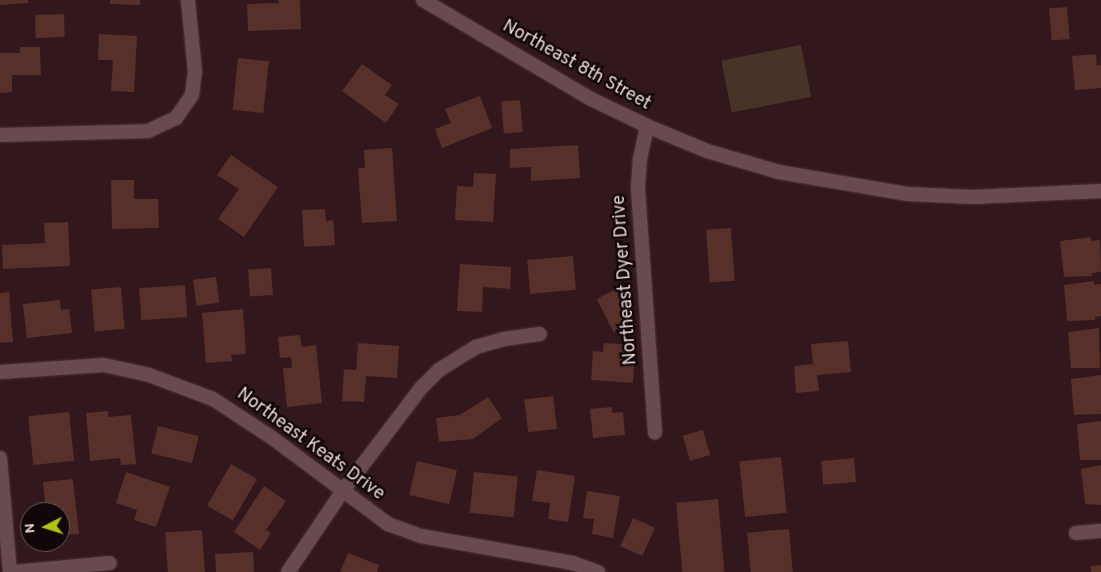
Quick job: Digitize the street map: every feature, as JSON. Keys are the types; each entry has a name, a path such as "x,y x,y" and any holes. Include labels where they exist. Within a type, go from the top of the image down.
{"street":[{"path":"0,135 148,131 176,118 192,95 195,72 188,0"},
{"name":"Northeast 8th Street","path":"423,0 591,99 646,126 707,151 779,172 898,193 973,198 1101,191"},
{"name":"Northeast Dyer Drive","path":"646,126 640,158 638,189 655,432"},
{"path":"288,572 342,492 421,388 440,370 476,347 504,338 540,334"},
{"name":"Northeast Keats Drive","path":"0,372 104,365 148,375 213,399 271,437 342,492 388,524 421,536 573,563 598,572"},
{"path":"0,458 12,572 110,563"},
{"path":"1076,534 1101,531"}],"shaded area":[{"path":"801,45 811,97 732,112 721,60"}],"building":[{"path":"0,0 28,0 28,3 0,5"},
{"path":"110,0 140,0 140,5 110,4"},
{"path":"278,0 300,0 301,29 248,31 247,4 279,3"},
{"path":"1067,7 1070,39 1052,40 1049,9"},
{"path":"64,14 65,37 36,38 35,15"},
{"path":"99,34 137,36 134,92 111,91 113,60 98,60"},
{"path":"20,47 40,47 41,75 12,75 12,92 0,93 0,53 20,53"},
{"path":"1096,54 1097,66 1101,65 1101,88 1075,90 1072,56"},
{"path":"238,58 269,61 263,113 233,110"},
{"path":"362,64 392,85 385,95 399,104 386,123 342,91"},
{"path":"480,96 492,128 442,148 435,129 451,123 445,109"},
{"path":"520,100 523,132 504,134 501,102"},
{"path":"578,145 580,178 531,181 531,167 510,168 510,149"},
{"path":"392,148 397,221 362,223 358,168 365,168 364,150"},
{"path":"231,155 278,187 244,237 218,219 239,189 217,175"},
{"path":"474,173 496,174 493,222 455,220 457,186 473,187"},
{"path":"111,180 134,180 134,199 158,199 159,228 112,229"},
{"path":"325,209 326,221 333,220 335,245 304,247 302,210"},
{"path":"68,222 70,266 3,269 2,245 45,243 44,223"},
{"path":"731,228 735,281 710,283 706,230"},
{"path":"1091,237 1091,241 1100,240 1101,272 1092,273 1092,276 1064,277 1060,241"},
{"path":"573,256 576,290 530,294 527,260"},
{"path":"460,264 511,267 510,289 483,287 482,312 457,311"},
{"path":"271,268 273,295 250,297 248,270"},
{"path":"216,277 219,303 196,306 193,280"},
{"path":"1094,281 1094,285 1101,284 1101,316 1095,317 1095,320 1067,321 1064,285"},
{"path":"185,285 187,317 141,320 139,288"},
{"path":"121,287 125,329 95,331 91,290"},
{"path":"618,288 635,322 614,333 597,299"},
{"path":"9,292 13,342 0,343 0,293"},
{"path":"60,300 61,310 69,309 72,333 27,338 23,304"},
{"path":"243,309 246,354 231,355 232,361 206,363 202,313"},
{"path":"1099,328 1100,368 1071,368 1068,332"},
{"path":"300,335 302,347 316,345 322,403 287,407 283,368 292,368 291,357 280,358 278,337"},
{"path":"848,341 851,372 817,375 819,391 796,393 794,366 813,364 811,344"},
{"path":"358,343 399,346 397,378 366,376 364,402 342,401 344,369 356,370"},
{"path":"604,343 635,345 633,383 591,380 593,351 603,352"},
{"path":"1101,375 1101,414 1074,415 1071,379"},
{"path":"553,396 557,429 528,432 524,400"},
{"path":"488,397 502,418 473,439 439,442 436,418 460,415"},
{"path":"612,407 612,413 623,412 625,435 593,438 590,409"},
{"path":"108,411 108,417 131,415 136,464 121,465 120,458 90,461 86,413"},
{"path":"69,412 74,461 33,465 28,416"},
{"path":"1101,421 1101,460 1080,460 1077,424"},
{"path":"158,426 199,436 192,463 151,453"},
{"path":"703,430 710,455 690,461 683,436"},
{"path":"781,457 787,513 745,517 739,461"},
{"path":"854,458 856,482 823,485 821,461"},
{"path":"417,461 457,470 449,504 409,495"},
{"path":"231,464 257,479 233,521 207,506"},
{"path":"1101,465 1101,505 1085,504 1081,469"},
{"path":"537,470 575,476 568,522 548,519 550,503 532,501"},
{"path":"126,472 170,487 156,527 134,520 137,510 116,503"},
{"path":"474,472 518,477 513,517 470,513"},
{"path":"73,479 79,534 70,534 70,502 45,502 43,482"},
{"path":"264,486 286,501 266,530 271,533 260,550 234,532"},
{"path":"587,491 620,496 613,538 592,534 594,519 583,518"},
{"path":"718,499 724,572 682,572 676,503"},
{"path":"633,518 655,528 642,556 620,546"},
{"path":"789,529 793,572 751,572 747,533"},
{"path":"202,530 205,572 168,572 165,533"},
{"path":"253,552 254,572 216,572 215,554"},
{"path":"348,553 379,565 377,572 340,572"},
{"path":"1101,565 1101,572 1091,572 1091,566"}]}
